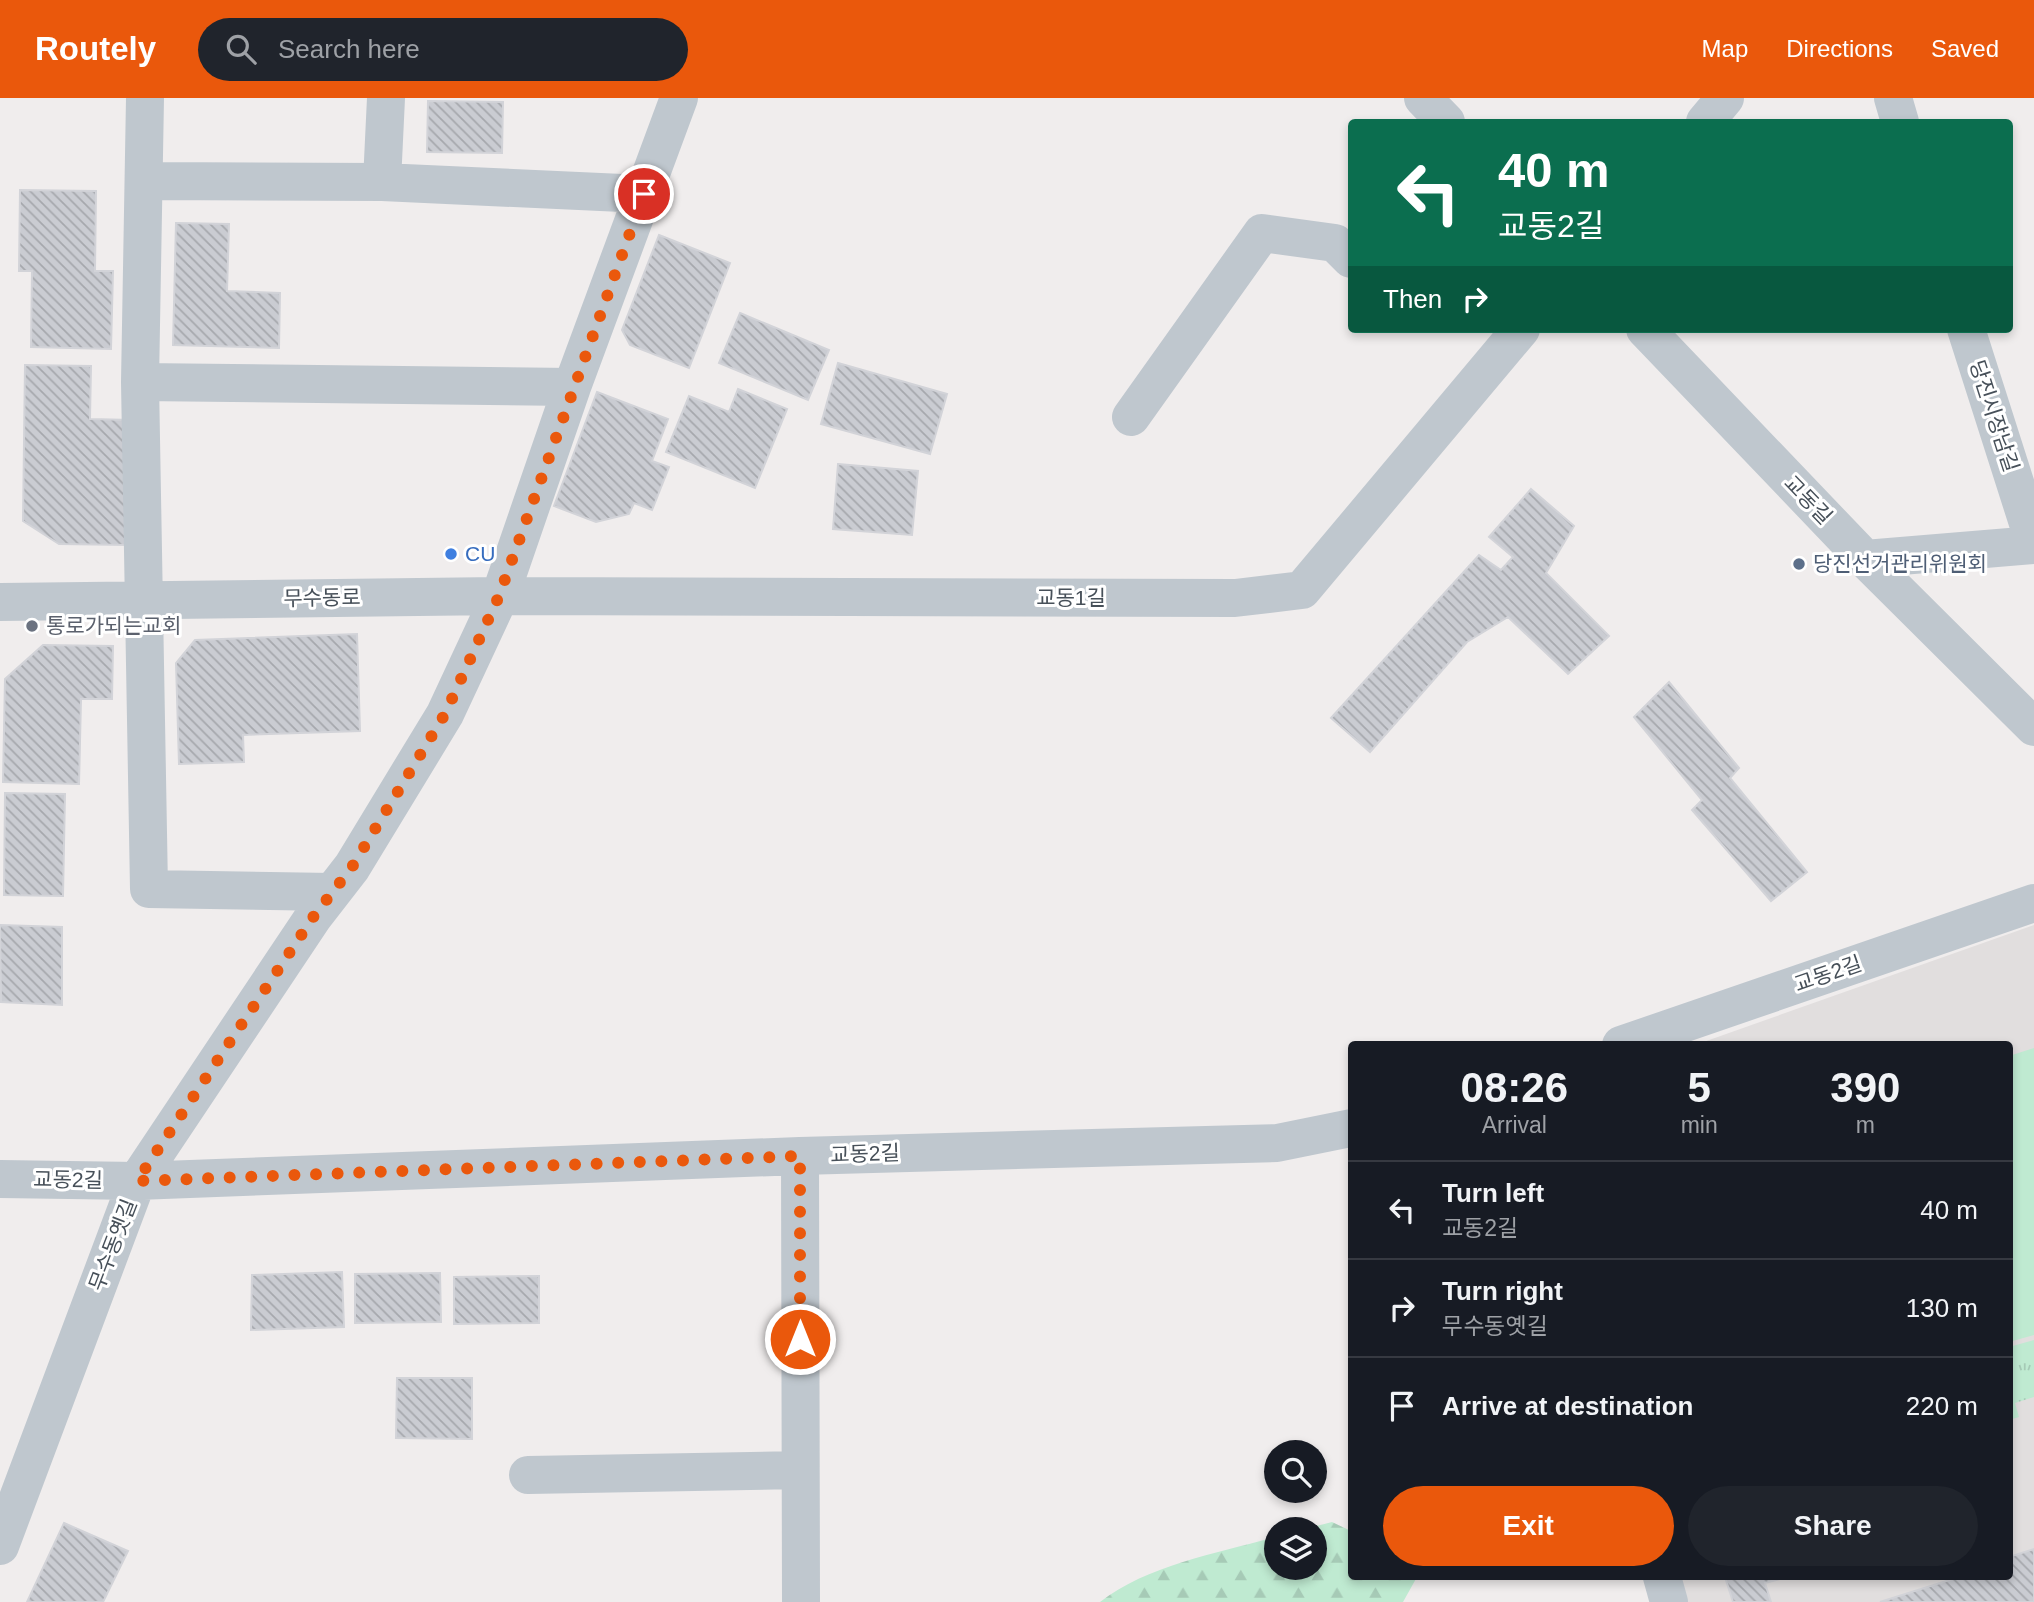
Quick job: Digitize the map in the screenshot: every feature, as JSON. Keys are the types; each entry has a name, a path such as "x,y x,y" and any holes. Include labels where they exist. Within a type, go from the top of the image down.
{"street":[{"path":"145,98 140,383 149,889 332,892"},
{"path":"382,182 386,98"},
{"name":"무수동옛길","path":"0,1546 137,1181 332,892 352,867 445,714 499,596 572,387 679,98"},
{"path":"1423,98 1443,119"},
{"path":"1708,119 1725,98"},
{"path":"1893,98 1899,119"},
{"path":"144,181 382,182 644,194"},
{"path":"1131,417 1262,233 1335,243 1348,255"},
{"name":"교동1길","path":"499,596 1235,598 1302,590 1517,333"},
{"name":"교동길","path":"1649,333 1865,559 2034,727"},
{"name":"당진시장남길","path":"1967,333 2034,544"},
{"path":"140,383 572,387"},
{"path":"1865,559 2034,544"},
{"name":"무수동로","path":"0,603 499,596"},
{"name":"교동2길","path":"1633,1041 2034,903"},
{"name":"교동2길","path":"0,1179 137,1181 800,1156 1278,1143 1348,1129"},
{"path":"800,1156 801,1602"},
{"path":"528,1475 800,1469"},
{"path":"1663,1580 1669,1602"}],"shaded area":[{"path":"2034,925 2034,1602 1678,1602 1672,1580 2013,1580 2013,1041 1706,1041"}],"green space":[{"path":"2034,1048 2034,1335 2013,1341 2013,1055"},
{"path":"2034,1340 2034,1397 2015,1403 2019,1417 2013,1419 2013,1346"},
{"path":"1332,1522 1348,1530 1348,1580 1415,1580 1403,1602 1100,1602 1140,1578 1207,1555 1264,1540 1264,1580 1327,1580 1327,1523"}],"building":[{"path":"428,101 503,102 502,153 427,152"},
{"path":"20,190 96,191 95,271 113,271 111,349 31,347 32,271 19,271"},
{"path":"176,223 229,224 227,291 280,293 279,348 173,345"},
{"path":"659,235 730,263 689,368 630,345 622,330"},
{"path":"740,313 829,350 808,400 719,363"},
{"path":"838,363 947,394 930,454 821,424"},
{"path":"25,365 91,366 90,419 131,420 129,545 59,544 23,521"},
{"path":"738,389 787,409 755,488 666,452 689,396 729,412"},
{"path":"597,392 668,419 652,461 669,467 652,510 634,503 629,514 596,522 554,506"},
{"path":"838,464 918,471 912,535 833,529"},
{"path":"1531,489 1574,526 1546,573 1609,636 1568,674 1508,617 1467,642 1370,752 1331,718 1479,555 1501,570 1513,557 1489,537"},
{"path":"357,634 360,731 243,735 244,762 179,764 176,663 195,640"},
{"path":"43,645 113,646 112,699 81,699 79,784 3,782 5,679"},
{"path":"1669,682 1739,768 1730,778 1807,872 1771,901 1692,810 1702,800 1634,717"},
{"path":"5,793 65,794 63,896 4,895"},
{"path":"0,925 62,927 62,1005 1,1002"},
{"path":"342,1272 344,1327 251,1330 252,1275"},
{"path":"440,1273 441,1322 355,1323 355,1274"},
{"path":"539,1276 539,1323 454,1324 454,1277"},
{"path":"397,1378 472,1378 472,1439 396,1438"},
{"path":"64,1523 128,1551 103,1602 27,1602"},
{"path":"2034,1549 2034,1602 1880,1602 1950,1580 2013,1580 2013,1556"},
{"path":"1726,1580 1776,1580 1765,1583 1771,1602 1733,1602"}],"place":[{"name":"CU","path":"451,554"},
{"name":"당진선거관리위원회","path":"1799,564"},
{"name":"통로가되는교회","path":"32,626"}],"route":[{"path":"644,194 572,387 499,596 445,714 352,867 314,916 137,1181 800,1156 800,1339"}]}
